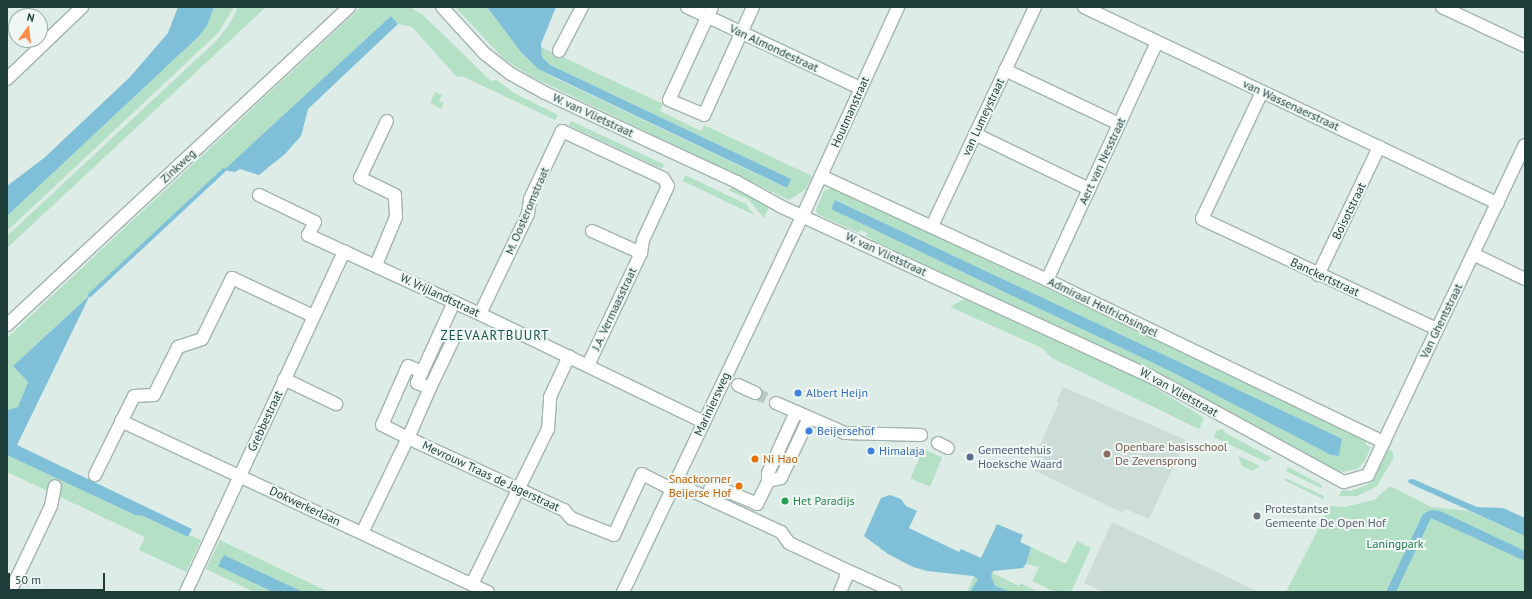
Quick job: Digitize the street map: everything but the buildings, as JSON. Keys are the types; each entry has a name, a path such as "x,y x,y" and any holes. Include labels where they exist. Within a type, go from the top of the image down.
{"street":[{"path":"7,78 82,7"},
{"name":"Zinkweg","path":"7,325 349,7"},
{"name":"W. van Vlietstraat","path":"442,7 484,53 512,74 737,182 802,216 1150,376 1344,482"},
{"path":"559,52 582,7"},
{"name":"Van Almondestraat","path":"687,7 710,12 743,34 860,88"},
{"path":"710,12 669,100 704,115 743,34 753,7"},
{"name":"Houtmanstraat","path":"802,216 898,7"},
{"name":"van Lumeystraat","path":"932,226 1035,7"},
{"name":"van Wassenaerstraat","path":"1084,7 1498,204"},
{"path":"1442,7 1525,46"},
{"name":"Aert van Nesstraat","path":"1047,280 1157,42"},
{"path":"1005,70 1119,124"},
{"name":"Banckertstraat","path":"1262,92 1202,219 1437,329"},
{"path":"376,265 396,217 395,195 360,178 387,120"},
{"name":"J.A. Vermaasstraat","path":"562,131 663,178 668,186 643,240 641,253 588,365"},
{"name":"M. Oosteromstraat","path":"480,314 528,214 530,199 562,131"},
{"path":"975,134 1089,189"},
{"name":"Van Ghentstraat","path":"1344,482 1368,475 1498,204 1525,144"},
{"name":"Boisotstraat","path":"1318,274 1379,147"},
{"name":"Admiraal Helfrichsingel","path":"821,176 1047,280 1384,442"},
{"name":"W. Vrijlandtstraat","path":"260,195 315,222 308,235 376,265 569,356 704,422"},
{"name":"Mariniersweg","path":"623,592 802,216"},
{"name":"J.A. Vermaasstraat","path":"592,231 641,253"},
{"name":"Grebbestraat","path":"186,592 344,251"},
{"path":"1473,254 1525,279"},
{"path":"95,475 134,396 154,395 178,347 202,339 232,278 313,316"},
{"path":"430,388 417,383 454,302"},
{"path":"362,534 454,338 441,331"},
{"path":"472,584 548,430 550,397 569,356"},
{"name":"Mevrouw Traas de Jagerstraat","path":"422,372 408,366 382,425 564,510 571,518 614,535 642,474 674,486"},
{"path":"284,379 336,404"},
{"path":"738,385 755,393"},
{"path":"776,403 845,433 921,435"},
{"path":"710,489 722,489 757,504 768,481 768,473 796,412"},
{"path":"768,481 781,478 810,418"},
{"name":"Dokwerkerlaan","path":"121,421 488,592"},
{"path":"10,592 50,506 55,486"},
{"path":"674,486 781,532 789,543 895,592"},
{"path":"840,592 846,578 846,570"}],"shaded area":[{"name":"Openbare basisschool De Zevensprong","path":"1063,387 1186,440 1149,519 1125,509 1123,513 1029,468 1059,403 1056,402"},
{"path":"1112,522 1259,592 1103,592 1084,583"}],"green space":[{"path":"214,7 234,7 218,33 7,231 7,216 198,37 207,26"},
{"path":"238,7 266,7 7,248 7,236 217,40 231,22"},
{"path":"361,7 410,7 423,15 491,81 497,80 514,93 558,115 555,120 462,76 457,77 412,27 398,24 391,16 13,366 28,382 18,407 7,410 7,338"},
{"path":"455,7 487,7 521,52 538,69 557,79 786,188 791,179 550,65 542,57 541,47 663,104 660,111 701,131 704,125 812,176 806,189 789,200 530,76 504,59"},
{"path":"435,92 442,95 439,101 444,103 441,109 430,103"},
{"path":"571,121 664,165 662,169 569,126"},
{"path":"685,175 746,204 754,215 683,181"},
{"path":"733,187 769,207 764,218 748,199 728,190"},
{"path":"833,188 1365,438 1366,445 1371,447 1364,462 1357,469 1343,472 1335,470 1125,358 871,242 873,239 866,236 867,233 860,230 859,233 817,214 816,209 824,191","holes":["835,200 1342,439 1339,456 1331,455 1172,372 831,209"]},
{"path":"964,299 1144,381 1204,418 1199,429 1052,358 1042,348 950,307"},
{"path":"1222,429 1226,433 1272,458 1266,462 1214,437 1216,431"},
{"path":"923,449 942,457 930,487 910,478"},
{"path":"1388,449 1392,451 1394,457 1377,486 1357,496 1339,496 1342,490 1351,491 1367,485 1374,478"},
{"path":"7,455 135,515 143,516 188,537 190,535 201,540 186,572 139,550 145,537 7,472"},
{"path":"1238,456 1260,466 1253,471 1242,466"},
{"path":"1288,467 1322,485 1321,488 1286,471"},
{"path":"1285,478 1324,496 1323,499 1284,480"},
{"name":"Laningpark","path":"1390,486 1431,507 1469,511 1525,536 1525,592 1286,592 1330,506 1344,507 1374,500"},
{"path":"220,540 329,592 303,592 224,555 219,566 273,592 254,592 206,569"},
{"path":"1077,541 1091,548 1071,592 1055,592 1032,581 1039,567 1026,564 1031,547 1066,564"},
{"path":"979,566 1019,586 1020,583 1039,592 967,592"}],"water":[{"path":"178,7 214,7 207,26 198,37 7,216 7,186 44,158 130,77 168,33"},
{"path":"487,7 556,7 541,44 542,57 550,65 791,179 787,188 538,69 521,52"},
{"path":"391,16 398,24 308,109 301,136 285,154 259,175 240,169 235,172 224,170"},
{"path":"835,200 1342,439 1339,456 1331,455 1172,372 831,209"},
{"path":"90,295 17,445 192,529 188,537 143,516 135,515 7,455 7,410 18,407 28,382 13,366"},
{"path":"1413,479 1477,507 1503,508 1525,518 1525,536 1409,483 1408,480"},
{"path":"890,495 901,499 906,506 917,511 909,528 959,552 961,549 981,558 997,524 1023,535 1020,542 1031,547 1026,564 1023,568 993,571 991,576 995,586 1011,592 970,592 978,579 973,576 927,571 913,567 888,554 864,536 881,498"},
{"path":"1431,510 1440,511 1525,551 1525,561 1431,518 1396,592 1386,592 1423,514"},
{"path":"224,555 303,592 273,592 218,566"}],"waterway":[{"path":"90,295 224,170"}],"tunnel":[{"path":"755,393 776,403"}],"place":[{"name":"Albert Heijn","path":"798,393"},
{"name":"Beijersehof","path":"809,431"},
{"name":"Himalaja","path":"871,451"},
{"name":"Openbare basisschool De Zevensprong","path":"1107,454"},
{"name":"Gemeentehuis Hoeksche Waard","path":"970,457"},
{"name":"Ni Hao","path":"755,459"},
{"name":"Snackcorner Beijerse Hof","path":"739,486"},
{"name":"Het Paradijs","path":"785,501"},
{"name":"Protestantse Gemeente De Open Hof","path":"1257,516"}],"district":[{"name":"ZEEVAARTBUURT","path":"495,336"}]}
